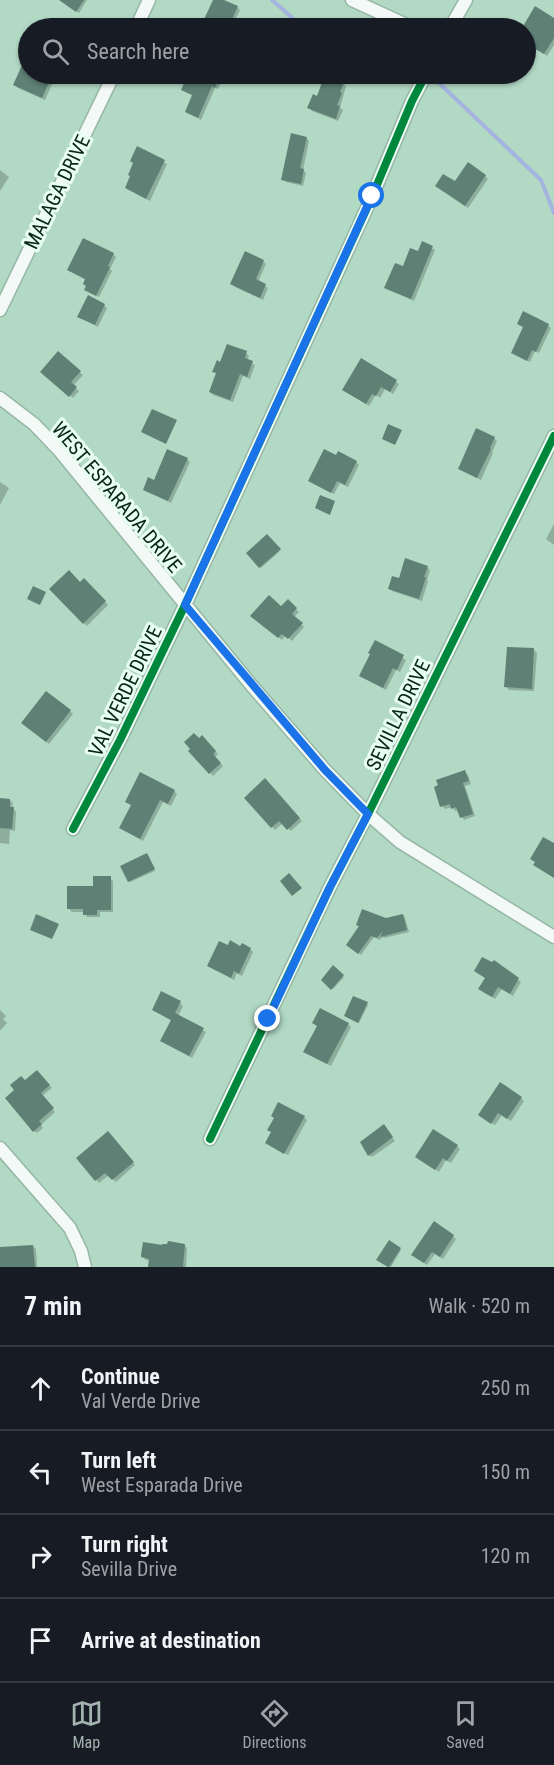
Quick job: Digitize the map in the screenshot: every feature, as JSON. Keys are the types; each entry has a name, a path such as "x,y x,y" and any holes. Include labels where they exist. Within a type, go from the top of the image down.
{"street":[{"path":"141,18 149,0"},
{"path":"352,0 391,18"},
{"path":"456,18 466,0"},
{"name":"MALAGA DRIVE","path":"0,310 109,84"},
{"name":"VAL VERDE DRIVE","path":"73,829 120,740 185,605 366,210 421,84"},
{"name":"WEST ESPARADA DRIVE","path":"0,398 34,424 58,449 185,605 325,770 368,814 400,842 554,937"},
{"name":"SEVILLA DRIVE","path":"210,1139 330,887 554,436"},
{"path":"0,1148 70,1228 81,1251 85,1267"}],"building":[{"path":"59,0 84,0 76,12"},
{"path":"213,0 224,0 238,6 233,18 205,18"},
{"path":"535,6 554,18 554,38 544,54 536,49 536,18 528,18"},
{"path":"18,74 18,84 48,84 42,98 13,85"},
{"path":"184,84 217,84 215,88 212,86 198,118 185,112 192,95 181,90"},
{"path":"321,84 343,84 337,105 340,106 336,119 307,108 313,94 317,96"},
{"path":"291,133 307,137 300,168 304,169 301,184 281,180"},
{"path":"137,146 165,160 146,199 125,188 133,163 130,161"},
{"path":"468,162 486,175 465,206 435,186 443,174 455,181"},
{"path":"83,238 114,253 96,296 84,290 85,279 67,270"},
{"path":"422,241 433,246 411,299 384,288 395,263 403,266 410,248 418,251"},
{"path":"245,251 264,260 256,279 266,284 260,298 230,284"},
{"path":"88,295 105,304 95,325 77,317"},
{"path":"523,311 549,324 536,352 532,350 527,361 511,353 523,327 517,324"},
{"path":"227,344 247,351 245,358 253,361 247,377 240,374 230,400 209,392 216,373 212,372 217,360 220,362"},
{"path":"58,351 81,371 71,382 77,387 69,397 40,372"},
{"path":"361,358 397,380 390,392 381,387 376,396 372,394 366,404 342,390"},
{"path":"152,409 177,420 166,444 141,432"},
{"path":"388,424 402,430 395,445 382,439"},
{"path":"476,428 495,437 477,478 458,469"},
{"path":"167,449 188,458 168,501 143,490 148,477 154,480"},
{"path":"324,449 336,455 338,451 357,461 345,485 337,481 331,493 308,481"},
{"path":"320,495 335,501 330,515 315,508"},
{"path":"267,534 281,549 259,568 246,553"},
{"path":"405,558 428,566 419,599 388,589 392,576 399,578"},
{"path":"69,570 80,582 84,578 106,601 83,624 49,589"},
{"path":"33,586 46,592 40,605 27,599"},
{"path":"269,595 281,606 288,599 297,608 292,614 303,623 288,639 282,634 278,638 250,616"},
{"path":"375,640 404,655 397,670 393,668 383,688 359,676"},
{"path":"507,647 534,648 532,689 504,687"},
{"path":"46,691 71,710 46,742 21,723"},
{"path":"194,733 199,738 202,735 216,751 213,754 221,763 209,774 188,751 190,749 184,742"},
{"path":"465,770 469,781 463,783 473,814 460,818 456,807 451,809 450,804 440,807 434,787 438,785 436,780"},
{"path":"140,772 175,790 168,804 160,800 140,839 119,828 131,805 125,802"},
{"path":"265,778 300,818 287,830 279,821 271,828 244,798"},
{"path":"0,798 10,799 10,807 14,807 12,829 0,828"},
{"path":"543,837 554,843 554,878 533,865 535,862 530,859"},
{"path":"147,853 155,869 128,882 120,866"},
{"path":"289,873 302,888 292,896 280,881"},
{"path":"93,876 111,876 111,910 97,910 97,915 83,915 83,909 67,909 67,886 93,886"},
{"path":"362,909 386,918 403,914 407,930 380,937 383,931 377,938 371,936 358,954 346,945 359,926 356,925"},
{"path":"36,914 59,924 52,939 30,930"},
{"path":"230,940 240,946 242,943 251,948 239,974 234,971 231,978 207,966 219,941 228,945"},
{"path":"482,957 492,962 494,960 519,978 510,994 498,987 492,997 478,989 485,978 474,971"},
{"path":"333,965 344,975 331,990 321,980"},
{"path":"161,991 181,1001 175,1013 204,1028 189,1056 160,1041 171,1020 152,1010"},
{"path":"353,996 368,1002 358,1023 344,1016"},
{"path":"320,1008 349,1023 327,1064 303,1052 317,1026 312,1023"},
{"path":"37,1070 50,1085 41,1093 54,1108 39,1121 42,1124 33,1132 5,1098 14,1090 10,1085 21,1076 25,1080"},
{"path":"500,1082 522,1097 507,1119 498,1113 491,1124 478,1115"},
{"path":"278,1102 305,1116 284,1154 265,1143 271,1132 267,1130 274,1118 271,1116"},
{"path":"384,1124 393,1137 368,1156 360,1142"},
{"path":"433,1129 458,1145 447,1161 443,1158 435,1170 415,1157"},
{"path":"108,1131 134,1162 112,1180 105,1173 95,1181 76,1158"},
{"path":"434,1221 454,1235 440,1257 432,1252 424,1263 411,1255"},
{"path":"389,1240 401,1248 388,1267 376,1260"},
{"path":"168,1241 185,1244 183,1267 148,1267 149,1259 141,1257 143,1242 162,1245 167,1244"},
{"path":"33,1245 35,1267 0,1267 0,1247"}],"waterway":[{"path":"272,0 293,18"},
{"path":"440,84 541,180 554,213"}],"cycle path":[{"path":"73,829 120,740 185,605 371,199 421,84"},
{"path":"210,1139 330,887 554,436"}],"route":[{"path":"268,1019 330,887 368,814 325,770 185,605 372,196"}]}
